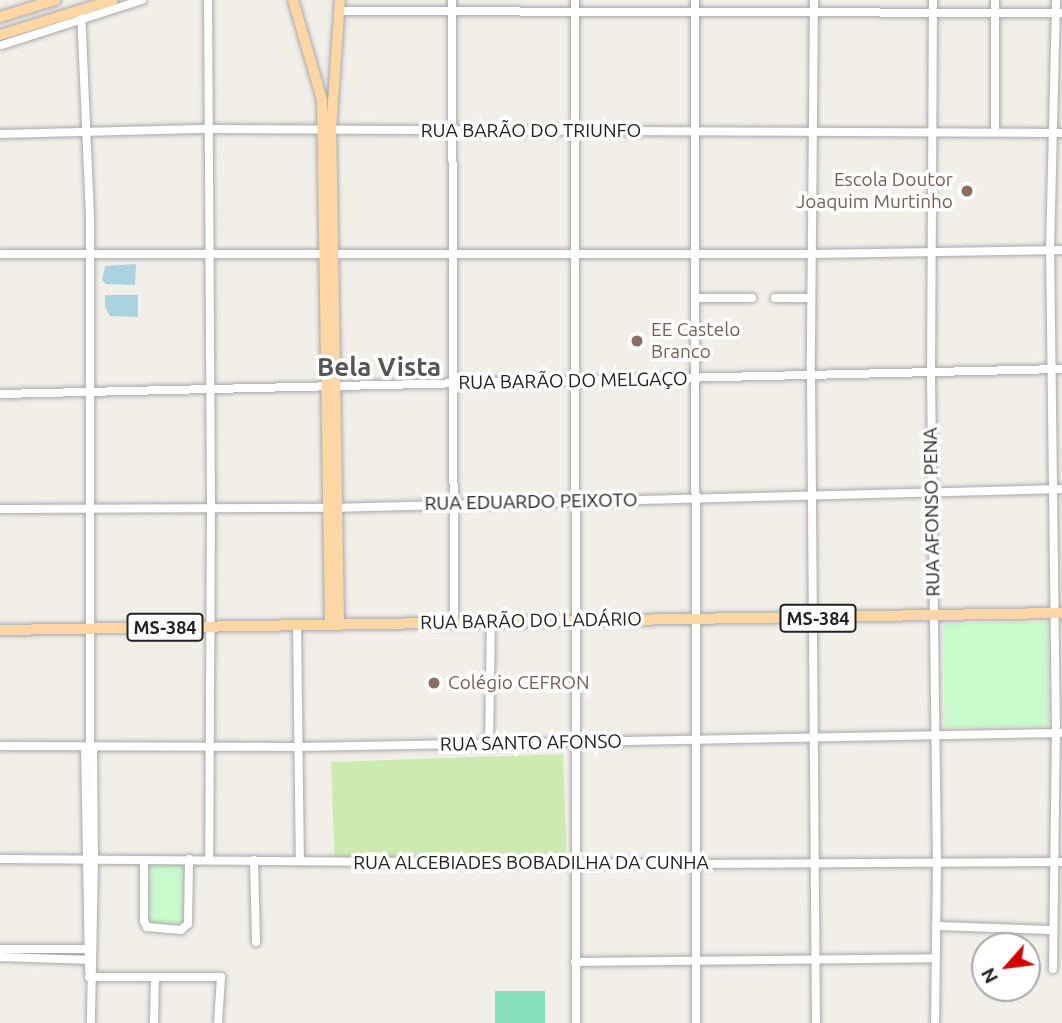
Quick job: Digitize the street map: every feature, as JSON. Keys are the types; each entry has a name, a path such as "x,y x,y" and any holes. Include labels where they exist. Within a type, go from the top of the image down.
{"main road":[{"path":"1,40 55,18 81,15 113,0"},
{"path":"293,0 320,90 327,131"},
{"path":"0,17 48,1"},
{"path":"335,624 327,131 339,5"},
{"name":"RUA BARÃO DO LADÁRIO","path":"0,630 1057,613"}],"street":[{"path":"1,40 81,15 142,0"},
{"path":"208,0 211,255 209,860"},
{"path":"452,0 455,254 454,623"},
{"path":"575,0 573,502 576,1023"},
{"path":"695,0 697,131 693,499 697,740 694,864 696,1023"},
{"path":"814,0 811,375 817,1023"},
{"name":"RUA AFONSO PENA","path":"933,0 931,493 937,862 935,1023"},
{"path":"995,0 995,132"},
{"path":"1053,969 1053,930 1059,862 1057,489 1050,370 1050,250 1057,133 1059,13 1056,0"},
{"path":"48,1 55,18"},
{"path":"339,5 452,10 1059,13"},
{"path":"81,15 89,255 90,746 93,751 90,860 91,1023"},
{"name":"RUA BARÃO DO TRIUNFO","path":"0,134 210,130 1057,133"},
{"path":"0,254 932,254 1062,250"},
{"path":"696,298 752,298"},
{"path":"775,298 811,298"},
{"name":"RUA BARÃO DO MELGAÇO","path":"0,394 1062,369"},
{"name":"RUA EDUARDO PEIXOTO","path":"0,509 334,507 1057,489"},
{"path":"489,744 491,622"},
{"path":"298,625 300,861"},
{"name":"RUA SANTO AFONSO","path":"0,746 298,747 1059,733"},
{"name":"RUA ALCEBIADES BOBADILHA DA CUNHA","path":"0,859 575,861 694,864 815,861 1059,862"},
{"path":"144,859 144,921 147,927 180,930 188,924 190,859"},
{"path":"254,860 256,942"},
{"path":"936,926 1053,930"},
{"path":"0,949 90,949"},
{"path":"0,957 90,959"},
{"path":"575,962 935,958"},
{"path":"154,1023 155,977"},
{"path":"92,980 221,977 218,1023"}],"green space":[{"path":"1047,622 1049,726 945,728 943,624"},
{"path":"563,754 566,853 335,861 331,762"},
{"path":"151,865 185,865 182,924 154,925 149,918"},
{"path":"495,991 545,991 545,1023 495,1023"}],"water":[{"path":"136,264 135,285 106,284 102,280 105,266"},
{"path":"105,295 138,295 138,317 110,316 105,307"}],"place":[{"name":"Escola Doutor Joaquim Murtinho","path":"967,191"},
{"name":"EE Castelo Branco","path":"637,341"},
{"name":"Colégio CEFRON","path":"434,683"}],"district":[{"name":"Bela Vista","path":"379,367"}]}
